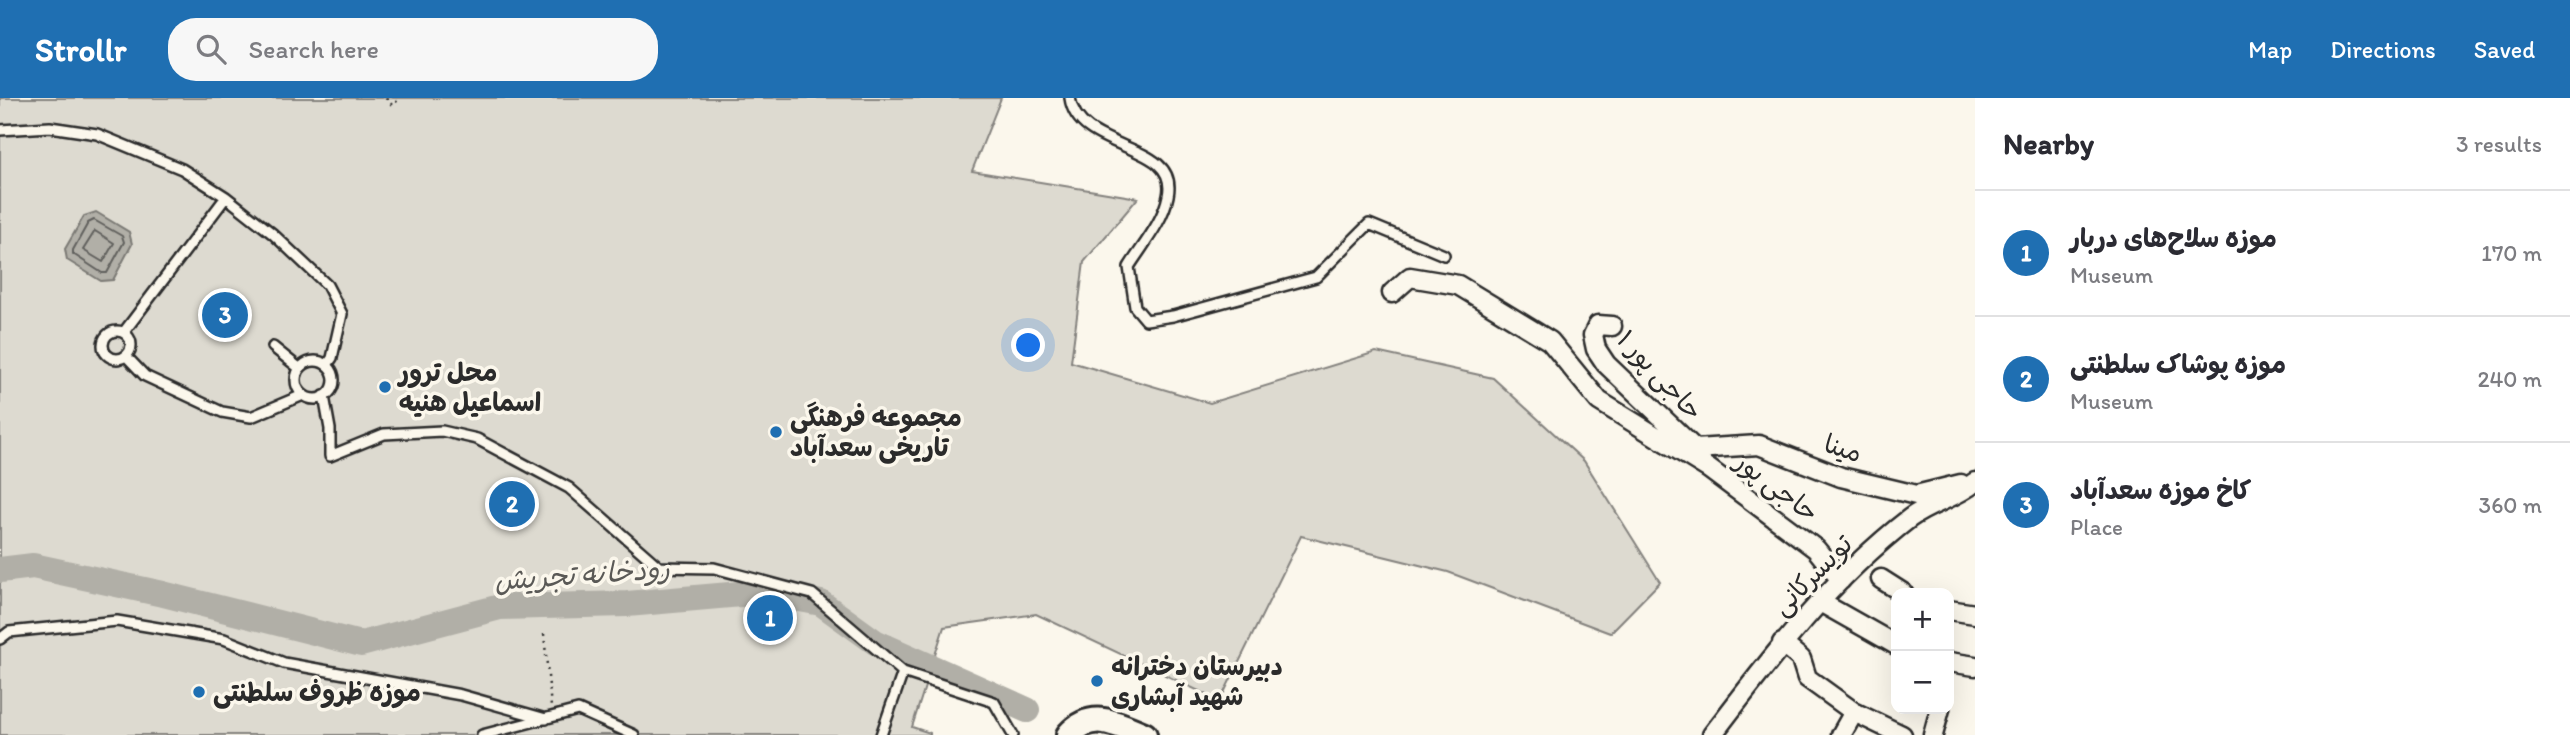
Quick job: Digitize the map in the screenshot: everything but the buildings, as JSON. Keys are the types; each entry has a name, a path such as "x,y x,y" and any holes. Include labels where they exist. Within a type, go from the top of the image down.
{"main road":[{"path":"1069,735 1078,725 1094,721 1115,723 1144,735"}],"street":[{"path":"1392,293 1410,277 1458,285 1550,341 1599,401 1709,469"},
{"name":"حاجی پور ۱","path":"1612,326 1598,325 1593,335 1596,349 1619,377 1695,449 1709,469"},
{"name":"مینا","path":"1695,449 1759,445 1841,477 1916,495 1975,481"},
{"name":"حاجی پور","path":"1709,469 1816,549 1841,580"},
{"name":"تویسرکانی","path":"1712,735 1782,643 1841,580 1912,516 1965,491 1975,481"},
{"path":"1881,579 1895,588"},
{"path":"1820,602 1891,642"},
{"path":"1954,611 1975,614"},
{"path":"1782,643 1801,659 1807,678 1854,712 1902,735"},
{"path":"1954,663 1975,666"},
{"path":"1842,735 1854,712"},
{"path":"1933,735 1939,714"}],"lane":[{"path":"1070,98 1072,111 1089,130 1153,159 1166,170 1170,184 1168,198 1159,219 1129,267 1135,307 1146,320 1173,316 1317,277 1369,225 1444,255"},
{"path":"0,130 50,127 97,134 182,169 226,197 274,234 327,285 342,314 332,358 327,365"},
{"path":"124,332 131,344 126,356 118,359 110,357 103,346 110,333 124,332 226,197"},
{"path":"273,347 299,368"},
{"path":"126,356 145,376 222,412 251,416 303,395"},
{"path":"310,361 327,365 334,381 329,392 313,399 303,395 295,379 299,368 310,361"},
{"path":"324,396 330,429 331,456 384,434 443,431 477,439 569,488 659,567 714,568 812,594 903,672 994,702 1013,735"},
{"path":"0,639 9,632 117,621 224,639 284,663 461,695 549,718"},
{"path":"881,735 903,672"},
{"path":"482,735 578,710 634,735"}],"path":[{"path":"386,98 392,104 401,98"},
{"path":"544,634 549,718"}],"shaded area":[{"name":"مجموعه فرهنگی تاریخی سعدآباد","path":"0,98 1001,98 972,171 1138,198 1084,262 1071,362 1210,403 1376,352 1493,378 1584,461 1660,582 1610,633 1448,572 1301,536 1220,701 1036,614 944,627 912,727 930,735 0,735"}],"water":[{"path":"96,212 129,232 132,244 113,280 101,281 67,260 65,249 84,216"}],"waterway":[{"name":"رودخانه تجریش","path":"0,570 33,566 163,594 361,644 500,607 627,604 764,592 821,603 875,642 1027,710"}],"place":[{"name":"کاخ موزه سعدآباد","path":"225,315"},
{"name":"محل ترور اسماعیل هنیه","path":"385,387"},
{"name":"مجموعه فرهنگی تاریخی سعدآباد","path":"776,432"},
{"name":"موزه پوشاک سلطنتی","path":"512,504"},
{"name":"موزه سلاح‌های دربار","path":"770,618"},
{"name":"دبیرستان دخترانه شهید آبشاری","path":"1097,681"},
{"name":"موزه ظروف سلطنتی","path":"199,692"}]}
